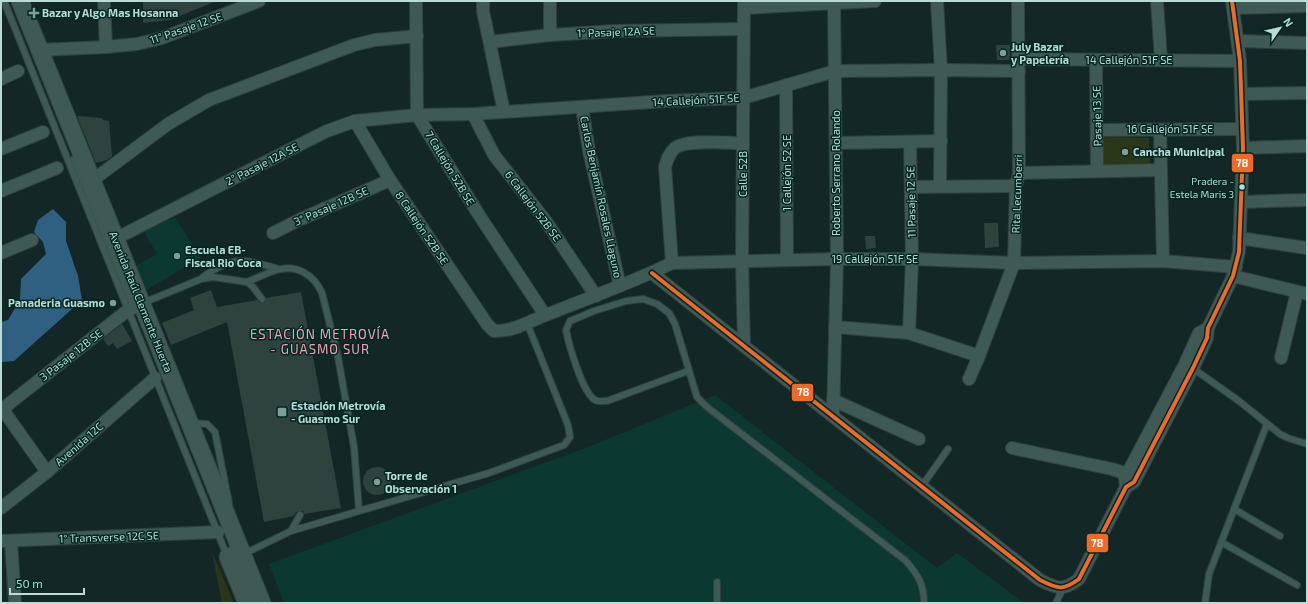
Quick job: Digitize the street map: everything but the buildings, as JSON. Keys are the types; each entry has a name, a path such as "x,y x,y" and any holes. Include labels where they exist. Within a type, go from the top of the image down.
{"street":[{"name":"Avenida Raúl Clemente Huerta","path":"20,1 37,55 92,180 116,239 134,307 190,422 228,518 246,603"},
{"path":"104,1 106,47"},
{"name":"11° Pasaje 12 SE","path":"37,55 136,44 162,38 259,1"},
{"path":"416,1 417,115"},
{"path":"483,1 483,11 504,112"},
{"path":"550,1 550,35"},
{"path":"744,5 875,1"},
{"path":"937,1 940,70 940,186"},
{"name":"Rita Lecumberri","path":"969,379 1014,263 1016,186 1019,173 1018,1"},
{"path":"1157,1 1161,60"},
{"name":"Roberto Serrano Rolando","path":"833,416 836,259 834,2"},
{"path":"652,273 1040,580 1054,587 1066,587 1079,579 1126,487 1134,482 1189,366 1199,333 1208,328 1234,272 1239,252 1243,148 1240,61 1233,4 1307,6"},
{"name":"Calle 52B","path":"744,5 742,261 744,346"},
{"name":"1° Pasaje 12A SE","path":"490,42 550,35 615,31 743,29"},
{"path":"92,180 168,124 209,100 354,45 375,40 417,36"},
{"path":"1238,41 1307,43"},
{"name":"14 Callejón 51F SE","path":"417,115 473,114 666,101 743,98 835,71 940,70 1096,60 1240,61"},
{"name":"Pasaje 13 SE","path":"1096,60 1097,172"},
{"path":"1,78 18,72"},
{"name":"1 Callejón 52 SE","path":"786,85 787,260"},
{"path":"1242,94 1307,93"},
{"name":"Carlos Benjamín Rosales Llaguno","path":"582,107 589,150 620,286"},
{"name":"6 Callejón 52B SE","path":"473,114 494,155 545,220 596,296"},
{"name":"2° Pasaje 12A SE","path":"116,239 327,131 355,121 417,115"},
{"name":"7 Callejón 52B SE","path":"417,115 479,215 545,315"},
{"name":"8 Callejón 52B SE","path":"355,121 390,180 487,324 494,331"},
{"name":"16 Callejón 51F SE","path":"1097,130 1242,129"},
{"path":"1160,130 1163,261"},
{"path":"1,149 44,132"},
{"path":"836,143 941,141"},
{"path":"672,263 665,167 668,157 675,148 683,144 694,142 743,143"},
{"name":"11 Pasaje 12 SE","path":"909,333 912,259 910,142"},
{"path":"1243,148 1307,146"},
{"path":"1,191 57,168"},
{"path":"1019,173 1161,170"},
{"name":"3° Pasaje 12B SE","path":"273,233 390,180"},
{"path":"911,187 1016,186"},
{"path":"1241,202 1307,200"},
{"path":"1239,238 1307,248"},
{"path":"1,252 32,240"},
{"name":"19 Callejón 51F SE","path":"494,331 502,331 527,323 652,273 672,263 836,259 912,259 1014,263 1163,261 1234,272 1302,293"},
{"path":"1281,358 1302,293"},
{"name":"3 Pasaje 12B SE","path":"2,409 134,307"},
{"path":"835,327 909,333 979,356"},
{"path":"1126,487 1125,478 1127,474 1189,366"},
{"name":"Avenida 12C","path":"1,508 47,472 155,378"},
{"path":"833,400 919,439"},
{"path":"2,409 47,472"},
{"path":"1012,448 1112,469 1127,474"},
{"name":"1° Transverse 12C SE","path":"6,541 218,532"},
{"path":"6,541 15,603"},
{"name":"Avenida Raúl Clemente Huerta","path":"235,555 262,603"}],"lane":[{"path":"4,1 134,307"},
{"path":"37,55 134,307"},
{"path":"201,279 216,268 241,260 278,269 294,269 308,274 318,283 322,293 338,357 354,447 359,510"},
{"path":"134,307 201,279 212,277 247,282 278,269"},
{"path":"247,282 262,299"},
{"path":"688,371 607,401 596,401 584,387 566,330 570,321 594,311 626,301 642,299 657,304 669,313 675,324 696,397 707,408 906,561 916,573 922,584 924,591 924,603"},
{"name":"Avenida Raúl Clemente Huerta","path":"134,307 155,378 218,532 235,555"},
{"path":"235,555 252,550 291,531 490,473 564,445 570,437 568,425 527,323"},
{"path":"1189,366 1239,401 1280,434 1307,444"},
{"path":"1205,603 1209,574 1268,424"},
{"path":"922,486 948,449"},
{"path":"1234,509 1280,536"},
{"path":"291,531 300,515"},
{"path":"1221,542 1297,585"},
{"path":"717,582 717,603"},
{"path":"1056,603 1066,587"}],"shaded area":[{"name":"Cancha Municipal","path":"1101,137 1149,138 1150,165 1102,165"},
{"name":"Escuela EB- Fiscal Rio Coca","path":"175,217 201,258 141,293 131,269 157,254 144,232"},
{"path":"715,395 937,568 957,553 1024,603 284,603 269,564 588,447"},
{"path":"212,552 234,603 222,603"}],"water":[{"path":"53,209 66,222 66,241 78,276 82,300 14,361 1,362 1,322 8,320 20,300 21,279 46,254 43,242 34,232 38,220"}],"transit line":[{"name":"78","path":"652,273 1040,580 1056,587 1064,587 1069,585 1079,579 1126,487 1134,482 1193,368 1207,338 1208,328 1233,276 1239,252 1243,148 1240,61 1232,1"}],"place":[{"name":"Bazar y Algo Mas Hosanna","path":"34,13"},
{"name":"July Bazar y Papelería","path":"1003,53"},
{"name":"Cancha Municipal","path":"1125,152"},
{"name":"Pradera - Estela Maris 3","path":"1242,187"},
{"name":"Escuela EB- Fiscal Rio Coca","path":"177,256"},
{"name":"Panaderia Guasmo","path":"113,303"},
{"name":"Estación Metrovía - Guasmo Sur","path":"282,412"},
{"name":"Torre de Observación 1","path":"377,482"}],"district":[{"name":"ESTACIÓN METROVÍA - GUASMO SUR","path":"320,342"}]}
